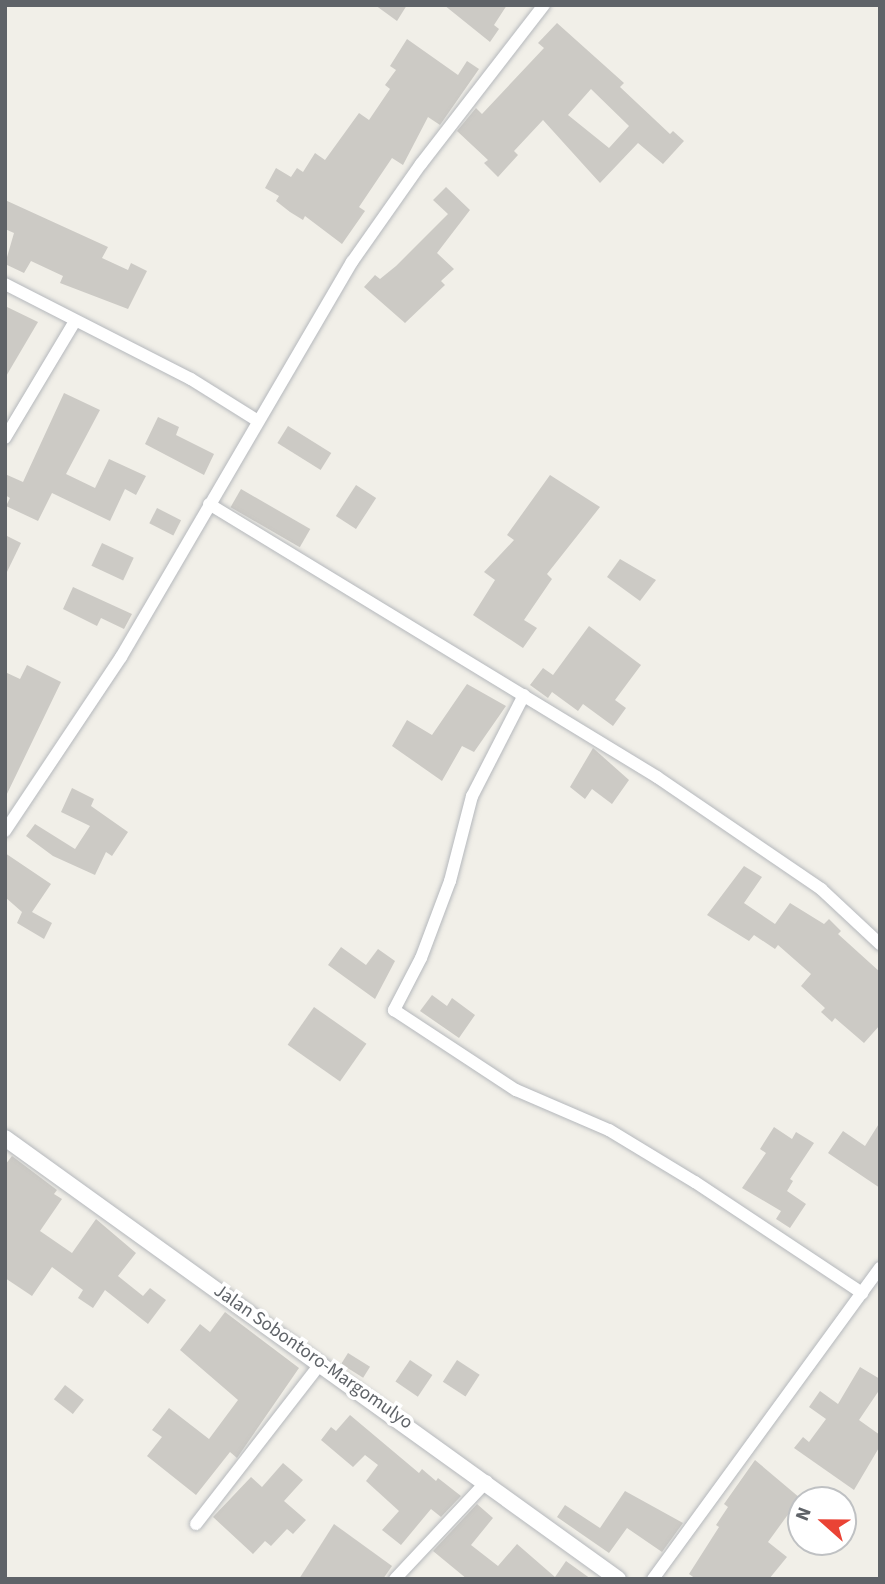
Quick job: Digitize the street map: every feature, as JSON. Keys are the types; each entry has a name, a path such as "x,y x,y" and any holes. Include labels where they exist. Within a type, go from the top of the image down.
{"street":[{"path":"5,831 121,657 352,262 421,164 544,5"},
{"path":"5,284 191,379 258,421"},
{"path":"5,438 75,321"},
{"path":"209,504 707,809 821,889 880,944"},
{"path":"524,695 472,796 450,881 421,958 394,1010 516,1090 609,1130 695,1182 862,1293"},
{"name":"Jalan Sobontoro-Margomulyo","path":"5,1138 487,1481 618,1579"},
{"path":"653,1579 880,1268"},
{"path":"196,1524 321,1363"},
{"path":"395,1579 487,1481"}],"building":[{"path":"375,5 407,5 397,21"},
{"path":"444,5 507,5 494,25 499,29 490,42"},
{"path":"557,23 624,83 620,87 670,134 673,131 684,141 663,164 638,143 600,183 543,120 514,151 518,155 498,177 484,163 488,160 457,131 476,108 482,114 544,48 538,43","holes":["591,89 629,126 609,148 568,115"]},
{"path":"407,39 458,75 467,61 479,69 440,125 428,117 403,165 392,158 359,207 365,211 342,244 305,216 303,220 290,212 276,201 279,196 265,188 276,168 291,177 297,168 303,172 315,153 325,160 359,113 369,120 390,89 385,85 396,70 390,66"},
{"path":"446,187 470,210 437,253 454,269 441,281 445,285 405,323 364,287 375,275 380,279 396,266 448,214 433,200"},
{"path":"5,200 108,247 102,258 128,270 131,263 147,271 128,309 60,283 63,276 31,261 24,273 5,264 14,233 5,229"},
{"path":"5,306 38,322 5,378"},
{"path":"64,393 100,410 66,474 95,488 109,459 146,476 136,495 125,489 110,521 52,493 38,521 6,506 10,498 5,495 5,474 23,482"},
{"path":"158,417 179,427 176,435 214,454 204,475 145,444"},
{"path":"288,426 331,453 321,470 277,443"},
{"path":"550,475 600,507 547,574 552,579 524,620 537,628 523,648 473,615 495,580 484,572 514,540 507,535"},
{"path":"356,485 376,498 356,529 336,516"},
{"path":"241,489 310,529 300,547 230,507"},
{"path":"157,508 181,520 173,535 149,523"},
{"path":"5,535 21,543 5,576"},
{"path":"102,543 134,558 123,580 91,566"},
{"path":"620,559 656,580 640,601 607,577"},
{"path":"73,587 132,614 124,629 101,618 97,626 63,609"},
{"path":"589,626 641,665 615,700 626,708 613,726 583,704 578,711 552,692 548,698 530,685 543,668 553,675"},
{"path":"27,665 61,682 5,798 5,672 20,679"},
{"path":"467,684 506,706 474,752 462,746 442,781 392,746 407,720 432,735"},
{"path":"593,748 629,780 612,804 592,789 585,799 570,787"},
{"path":"72,788 94,799 91,806 128,832 112,856 106,852 95,875 53,856 26,836 35,824 75,849 90,826 61,812"},
{"path":"5,853 51,884 32,912 52,923 44,939 17,923 22,912 5,897"},
{"path":"744,866 762,877 744,903 775,924 790,903 824,924 829,919 841,931 838,934 880,972 880,1025 864,1043 835,1018 832,1022 821,1012 825,1008 801,986 811,974 778,945 775,949 754,935 749,941 707,915"},
{"path":"341,947 366,965 378,949 395,961 375,999 328,965"},
{"path":"432,995 447,1006 452,998 475,1015 459,1038 420,1011"},
{"path":"314,1007 366,1044 340,1081 288,1045"},
{"path":"880,1122 880,1188 828,1153 843,1131 865,1146"},
{"path":"774,1127 792,1139 796,1132 814,1143 790,1179 793,1181 787,1191 806,1204 790,1228 776,1219 781,1211 742,1188 766,1153 760,1149"},
{"path":"12,1156 57,1190 54,1194 62,1199 40,1231 72,1253 96,1219 136,1253 118,1276 143,1296 150,1288 166,1300 148,1324 105,1290 93,1308 78,1298 83,1290 52,1267 32,1296 5,1278 5,1165"},
{"path":"225,1312 299,1368 237,1458 230,1452 196,1495 147,1456 162,1437 152,1430 169,1408 209,1439 238,1400 180,1350 200,1324 210,1332"},
{"path":"348,1353 370,1367 363,1378 341,1364"},
{"path":"410,1360 432,1375 418,1397 395,1382"},
{"path":"457,1360 480,1375 465,1397 443,1382"},
{"path":"860,1367 880,1379 880,1389 859,1420 880,1435 880,1446 856,1486 848,1486 794,1448 803,1437 809,1442 826,1419 809,1407 820,1391 838,1404"},
{"path":"65,1385 84,1400 73,1414 54,1399"},
{"path":"350,1415 419,1473 422,1469 461,1496 441,1517 431,1509 401,1545 382,1530 399,1511 366,1481 378,1465 365,1455 353,1467 321,1440 331,1427 336,1431"},
{"path":"755,1460 787,1487 787,1516 768,1542 787,1557 769,1579 696,1579 689,1574 719,1527 716,1525 728,1507 724,1504"},
{"path":"283,1463 303,1480 284,1501 306,1520 293,1534 287,1529 271,1546 265,1541 253,1554 213,1517 251,1477 262,1487"},
{"path":"625,1491 683,1523 662,1552 627,1528 609,1553 557,1517 565,1505 600,1528"},
{"path":"477,1504 493,1518 471,1545 498,1566 517,1544 555,1577 566,1561 591,1579 467,1579 433,1551"},
{"path":"334,1524 392,1566 383,1579 299,1579"}]}
